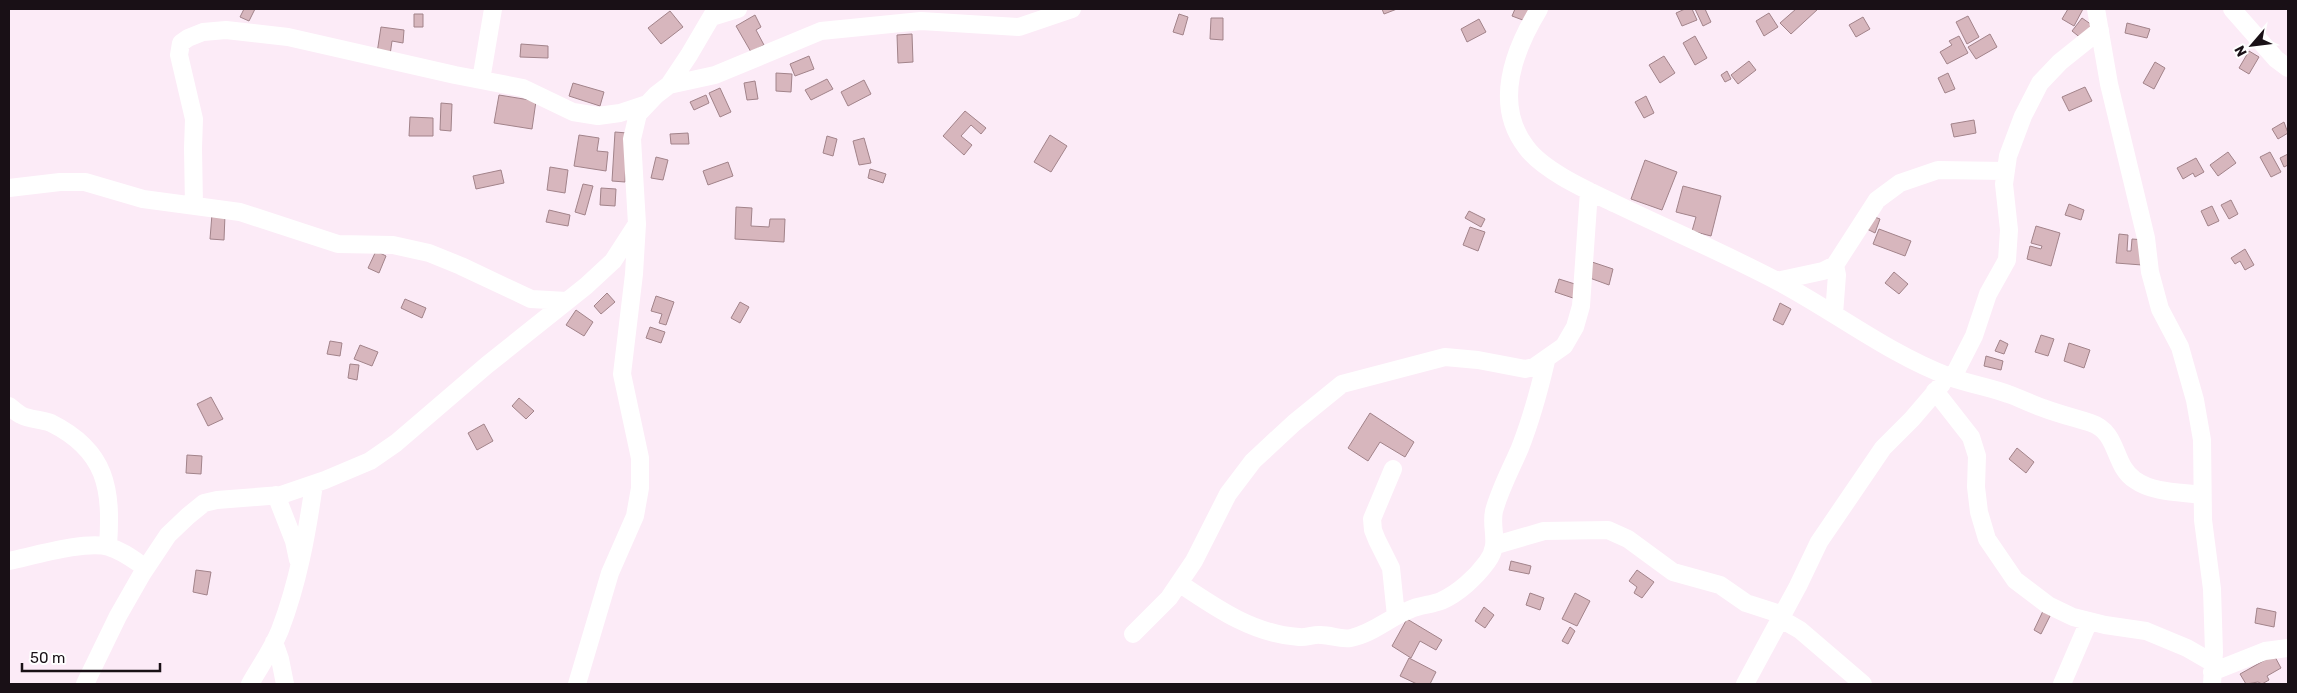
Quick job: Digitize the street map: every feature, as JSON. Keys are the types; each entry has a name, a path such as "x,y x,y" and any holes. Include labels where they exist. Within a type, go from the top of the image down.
{"street":[{"path":"481,80 492,9"},
{"path":"577,684 610,573 635,516 640,488 640,458 622,374 634,274 636,224 632,139 638,114 669,85 714,13 738,9"},
{"path":"669,85 715,75 821,31 921,21 1020,27 1072,9"},
{"path":"1539,9 1523,36 1513,62 1509,89 1510,113 1514,128 1527,149 1562,177 1777,281 1902,356 1951,377 2008,394 2040,407 2100,426 2114,444 2122,464 2132,479 2147,487 2202,495"},
{"path":"2096,9 2109,84 2146,238 2150,272 2160,309 2180,347 2195,400 2202,440 2202,495 2206,552 2212,589 2212,673"},
{"path":"2232,9 2276,59 2288,68"},
{"path":"194,206 194,119 179,54 181,43 203,32 226,30 288,37 523,88 573,112 598,116 620,113 647,104"},
{"path":"1745,684 1782,617 1819,542 1883,448 1912,419 1935,391 1951,377 1974,336 1988,294 2007,260 2009,230 2004,184 2008,156 2023,116 2040,83 2060,62 2100,30"},
{"path":"1777,281 1823,271 1835,265 1877,200 1900,183 1938,170 2006,172"},
{"path":"9,188 60,182 85,182 143,199 240,212 338,244 393,244 429,253 531,299 567,301"},
{"path":"1133,634 1169,598 1180,583 1194,561 1228,494 1253,461 1294,423 1342,384 1445,357 1478,360 1525,369 1546,361 1564,346 1575,327 1581,306 1589,191"},
{"path":"85,684 118,616 146,568 168,535 204,503 217,500 276,495 314,484 370,461 396,443 613,261 636,224"},
{"path":"1834,314 1837,275 1835,265"},
{"path":"1180,583 1212,605 1246,624 1276,633 1300,637 1321,635 1341,639 1364,634 1410,609 1441,600 1457,592 1488,561 1496,545 1494,513 1502,487 1520,448 1538,394 1546,361"},
{"path":"1935,391 1971,437 1977,456 1976,487 1979,512 1987,538 2015,580 2048,605 2073,617 2146,631 2187,648 2212,673"},
{"path":"9,406 22,416 50,422 75,437 89,450 100,466 110,506 108,546"},
{"path":"1393,469 1372,519 1373,530 1391,568 1396,616"},
{"path":"250,684 274,642 299,568 314,484"},
{"path":"276,495 294,541 299,568"},
{"path":"1496,545 1544,531 1608,530 1628,539 1673,572 1720,585 1746,603 1782,617 1863,684"},
{"path":"9,561 89,545 108,546 126,554 146,568"},
{"path":"2062,684 2089,621"},
{"path":"274,642 285,684"},
{"path":"2212,673 2265,651 2288,648"}],"building":[{"path":"244,9 255,9 249,21 240,17"},
{"path":"1382,9 1397,9 1384,14"},
{"path":"1515,9 1533,9 1528,22 1512,16"},
{"path":"1685,9 1692,9 1697,20 1682,26 1676,13"},
{"path":"1695,9 1705,9 1711,22 1703,26"},
{"path":"1796,9 1818,9 1791,34 1780,23"},
{"path":"2068,9 2083,9 2074,26 2062,19"},
{"path":"670,11 683,27 661,44 648,28"},
{"path":"1769,13 1778,27 1764,36 1756,21"},
{"path":"414,14 423,14 423,27 414,27"},
{"path":"1179,14 1188,17 1183,35 1173,32"},
{"path":"755,15 761,27 756,30 764,45 751,52 736,26"},
{"path":"1968,16 1979,37 1967,44 1956,22"},
{"path":"1863,17 1870,29 1856,37 1849,25"},
{"path":"1211,18 1223,18 1223,40 1210,39"},
{"path":"2082,18 2092,25 2082,39 2072,31"},
{"path":"1479,19 1486,32 1467,42 1461,29"},
{"path":"2127,23 2150,29 2147,38 2125,33"},
{"path":"381,27 404,30 403,43 392,41 390,55 377,53"},
{"path":"912,34 913,62 898,63 897,35"},
{"path":"1990,34 1997,47 1976,59 1968,47"},
{"path":"1695,36 1707,58 1695,65 1683,43"},
{"path":"1959,36 1968,53 1947,64 1940,52 1952,45 1949,41"},
{"path":"521,44 548,46 548,58 520,57"},
{"path":"2249,51 2259,57 2249,74 2239,68"},
{"path":"809,56 814,69 795,76 790,64"},
{"path":"1664,56 1675,73 1660,83 1649,65"},
{"path":"1749,61 1756,70 1738,84 1731,75"},
{"path":"2155,62 2165,68 2154,89 2143,83"},
{"path":"1727,71 1731,79 1725,82 1721,75"},
{"path":"776,73 792,74 791,92 776,91"},
{"path":"1948,73 1955,89 1945,93 1938,78"},
{"path":"827,79 833,89 811,100 805,90"},
{"path":"864,80 871,94 848,106 841,92"},
{"path":"755,81 758,99 747,100 744,83"},
{"path":"573,83 604,92 600,106 569,96"},
{"path":"2085,87 2092,101 2069,111 2062,97"},
{"path":"720,88 731,112 720,117 709,93"},
{"path":"499,95 536,101 532,129 494,123"},
{"path":"706,95 709,103 694,110 690,102"},
{"path":"1646,96 1654,113 1644,118 1635,102"},
{"path":"441,103 452,104 451,131 440,130"},
{"path":"965,111 986,128 981,134 971,125 961,136 972,145 964,155 943,136"},
{"path":"410,117 433,118 433,136 409,136"},
{"path":"1974,120 1976,133 1954,137 1951,124"},
{"path":"2284,122 2288,133 2278,139 2272,129"},
{"path":"615,132 627,133 625,182 612,181"},
{"path":"688,133 689,144 671,144 670,134"},
{"path":"579,135 599,138 597,151 608,152 606,171 574,166"},
{"path":"1050,135 1067,146 1051,172 1034,162"},
{"path":"827,136 837,139 833,156 823,153"},
{"path":"864,138 871,163 859,165 853,141"},
{"path":"2228,152 2236,163 2218,176 2210,165"},
{"path":"2270,152 2281,172 2271,177 2260,157"},
{"path":"2288,154 2288,165 2284,167 2280,158"},
{"path":"656,157 668,160 663,180 651,178"},
{"path":"2196,158 2204,172 2195,177 2193,173 2183,179 2177,168"},
{"path":"1645,160 1677,172 1662,210 1631,199"},
{"path":"728,162 733,176 708,185 703,171"},
{"path":"550,167 568,170 565,193 547,190"},
{"path":"870,169 886,174 883,183 868,178"},
{"path":"501,170 504,183 476,189 473,176"},
{"path":"583,184 593,186 585,215 575,212"},
{"path":"1683,186 1721,196 1711,236 1692,231 1696,217 1676,212"},
{"path":"601,188 616,189 615,206 600,205"},
{"path":"2231,200 2238,214 2229,219 2221,205"},
{"path":"2069,204 2084,210 2081,220 2065,215"},
{"path":"2212,206 2219,221 2208,226 2201,211"},
{"path":"736,207 752,208 751,226 769,227 770,219 785,219 784,242 735,239"},
{"path":"549,210 570,215 568,226 546,222"},
{"path":"1469,211 1485,219 1481,227 1465,218"},
{"path":"212,214 225,215 224,240 210,239"},
{"path":"1872,216 1880,219 1875,233 1867,229"},
{"path":"2036,226 2060,233 2051,266 2027,259 2030,246 2041,249 2042,246 2031,243"},
{"path":"1470,227 1485,232 1478,251 1463,245"},
{"path":"1879,229 1911,241 1905,256 1873,244"},
{"path":"2119,234 2128,235 2127,251 2131,251 2132,239 2145,240 2142,265 2116,263"},
{"path":"2245,249 2254,265 2245,270 2240,261 2235,264 2231,258"},
{"path":"376,251 386,256 379,273 368,268"},
{"path":"1592,262 1613,269 1609,285 1587,277"},
{"path":"1894,272 1908,284 1899,294 1885,283"},
{"path":"1559,279 1578,285 1573,298 1555,292"},
{"path":"607,293 615,302 601,314 594,306"},
{"path":"656,296 674,302 666,325 659,323 662,314 651,311"},
{"path":"405,299 426,308 422,318 401,308"},
{"path":"740,302 749,307 740,323 731,318"},
{"path":"1780,303 1791,309 1783,325 1773,320"},
{"path":"576,310 593,322 584,336 566,325"},
{"path":"650,327 665,332 661,343 646,338"},
{"path":"2041,335 2054,339 2048,356 2035,352"},
{"path":"2000,340 2008,344 2004,354 1995,351"},
{"path":"330,341 342,343 340,356 327,354"},
{"path":"2069,343 2090,350 2084,368 2064,361"},
{"path":"360,345 378,352 372,366 354,359"},
{"path":"1986,356 2003,361 2001,370 1984,366"},
{"path":"350,364 359,365 357,380 348,378"},
{"path":"211,397 223,419 208,426 197,404"},
{"path":"519,398 534,411 526,419 512,406"},
{"path":"1370,413 1414,442 1405,457 1380,442 1368,461 1348,448"},
{"path":"484,424 493,441 477,450 468,433"},
{"path":"2017,448 2034,462 2026,473 2009,459"},
{"path":"187,455 202,456 201,474 186,473"},
{"path":"1511,561 1531,566 1529,574 1509,570"},
{"path":"196,570 211,572 207,595 193,592"},
{"path":"1637,570 1654,582 1642,598 1634,593 1637,587 1629,581"},
{"path":"1530,593 1544,598 1540,610 1526,605"},
{"path":"1575,593 1590,601 1577,626 1562,619"},
{"path":"1484,607 1494,615 1485,628 1475,621"},
{"path":"2257,608 2276,612 2274,627 2255,623"},
{"path":"2043,611 2051,614 2041,634 2034,630"},
{"path":"1407,619 1442,640 1436,650 1420,641 1411,658 1392,646"},
{"path":"1570,627 1575,631 1568,644 1562,641"},
{"path":"2274,655 2281,668 2267,676 2269,680 2262,684 2258,682 2246,684 2240,674"},
{"path":"1409,658 1436,672 1430,684 1417,684 1400,676"}]}
